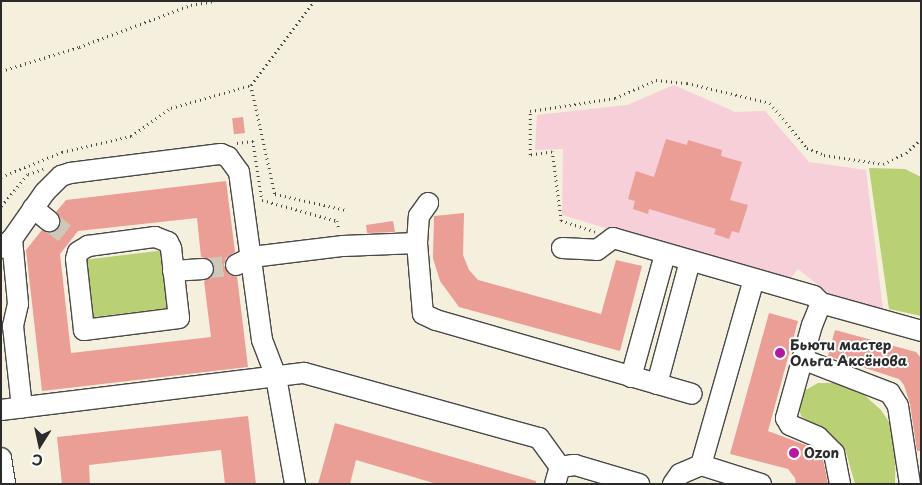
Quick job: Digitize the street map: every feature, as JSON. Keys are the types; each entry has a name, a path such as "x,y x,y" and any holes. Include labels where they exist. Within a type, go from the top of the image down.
{"lane":[{"path":"22,408 13,326 18,304 7,244 33,208 54,182 70,173 221,154 228,157 239,172 244,261 254,341 276,377 295,484"},
{"path":"428,203 419,216 417,243 423,314 436,320 692,394"},
{"path":"33,208 49,221"},
{"path":"162,238 168,242 171,248 173,271 179,318 84,330 76,259 78,243 162,238"},
{"path":"562,248 598,250 613,238 754,279 781,295 814,296 821,303 921,331"},
{"path":"244,261 343,246 417,243"},
{"path":"631,377 665,254"},
{"path":"657,384 690,261"},
{"path":"173,271 203,269"},
{"path":"701,465 754,279"},
{"path":"821,303 802,359 787,422 818,437 834,453 840,484"},
{"path":"802,359 890,393 898,406 910,484"},
{"path":"1,410 304,373 539,438 557,475 575,465 639,484"},
{"path":"1,458 5,484"},
{"path":"673,484 680,474 701,465 761,484"}],"path":[{"path":"1,71 79,47 191,6 214,1"},
{"path":"252,85 314,1"},
{"path":"613,238 561,221 552,152 530,155 530,111 615,98 656,80 687,83 770,103 807,148 824,155 884,164 906,153 921,139"}],"shaded area":[{"path":"674,85 735,112 765,111 809,162 866,170 883,310 832,296 798,269 788,282 562,215 563,149 535,150 537,115 627,105"}],"green space":[{"path":"869,168 905,169 921,177 921,316 889,309"},
{"path":"165,250 172,308 89,318 82,260"},
{"path":"818,383 834,383 861,392 881,410 891,425 896,440 895,484 855,484 846,452 833,438 801,416 798,403 802,392"}],"building":[{"path":"243,117 245,133 234,134 232,118"},
{"path":"666,139 687,145 688,140 722,150 721,156 742,162 730,200 748,205 739,233 732,231 729,239 714,234 716,229 649,209 648,214 633,209 635,201 628,199 636,171 654,177"},
{"path":"226,181 235,252 226,258 224,265 229,275 237,276 248,367 42,391 26,250 42,230 53,232 58,228 60,217 56,212 66,200","holes":["197,218 201,257 209,259 215,268 213,275 204,281 211,337 71,353 60,254 78,231"]},
{"path":"464,213 463,255 469,270 478,280 601,314 616,260 642,266 620,351 459,307 440,281 433,258 434,216"},
{"path":"393,221 395,232 367,233 366,225"},
{"path":"769,313 798,321 768,431 811,447 823,459 828,484 796,484 795,478 788,469 730,454"},
{"path":"835,330 916,352 921,358 921,451 917,451 910,404 904,385 899,379 828,356"},
{"path":"248,416 256,484 225,484 221,450 89,465 90,484 62,484 57,437"},
{"path":"335,423 536,481 536,484 437,484 356,460 350,484 318,484"}],"tunnel":[{"path":"49,221 72,239"},
{"path":"203,269 236,265"}],"place":[{"name":"Бьюти мастер Oльга Аксёнова","path":"780,353"},
{"name":"Ozon","path":"794,453"}]}
